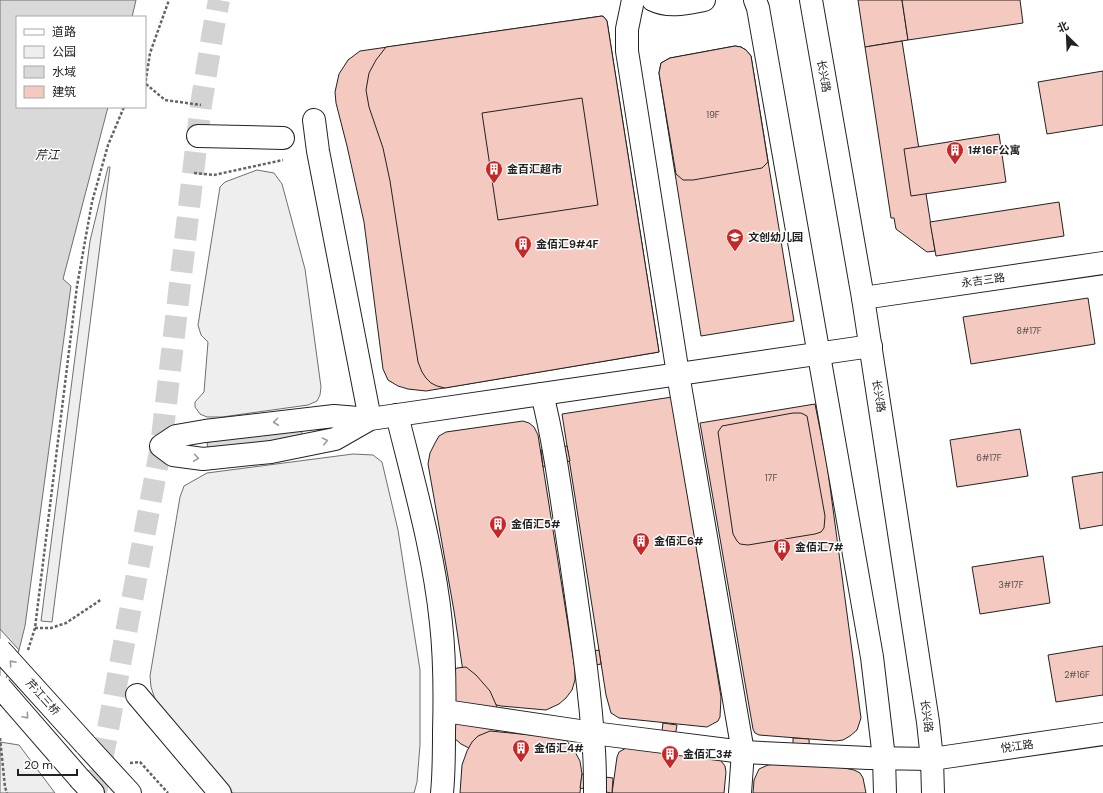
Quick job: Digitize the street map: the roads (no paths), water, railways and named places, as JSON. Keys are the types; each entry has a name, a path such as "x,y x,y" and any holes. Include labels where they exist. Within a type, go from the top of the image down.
{"main road":[{"path":"633,0 627,29 627,51 678,374 743,752 740,793"},
{"path":"653,0 668,4 678,4 704,0"},
{"path":"755,0 758,8 872,657 884,758 884,793"},
{"name":"长兴路","path":"811,0 871,346 928,722 932,759 933,793"},
{"path":"314,120 318,151 370,419"},
{"path":"198,136 283,138"},
{"name":"永吉三路","path":"863,298 1103,263"},
{"path":"370,419 335,439 271,452 203,460 173,455 161,446 176,436 212,430 334,416 370,419 871,346"},
{"path":"542,394 560,490 578,610 593,733 595,793"},
{"path":"397,415 428,544 441,622 444,660 445,711 442,793"},
{"name":"芹江三桥","path":"0,650 130,793"},
{"path":"0,687 85,788"},
{"path":"137,695 220,793"},
{"name":"悦江路","path":"445,711 593,733 743,752 884,758 932,759 1103,734"}],"water":[{"name":"芹江","path":"0,0 136,0 132,16 16,16 16,108 108,108 63,279 71,286 25,626 19,650 0,691"},
{"path":"301,429 302,433 300,436 293,439 208,448 207,443 211,441"}],"tunnel":[{"path":"96,793 161,446 201,105 219,0"}],"place":[{"name":"1#16F公寓","path":"955,165"},
{"name":"金百汇超市","path":"494,184"},
{"name":"文创幼儿园","path":"735,252"},
{"name":"金佰汇9#4F","path":"523,259"},
{"name":"金佰汇5#","path":"498,539"},
{"name":"金佰汇6#","path":"641,556"},
{"name":"金佰汇7#","path":"782,562"},
{"name":"金佰汇4#","path":"521,763"},
{"name":"金佰汇3#","path":"670,769"}]}
